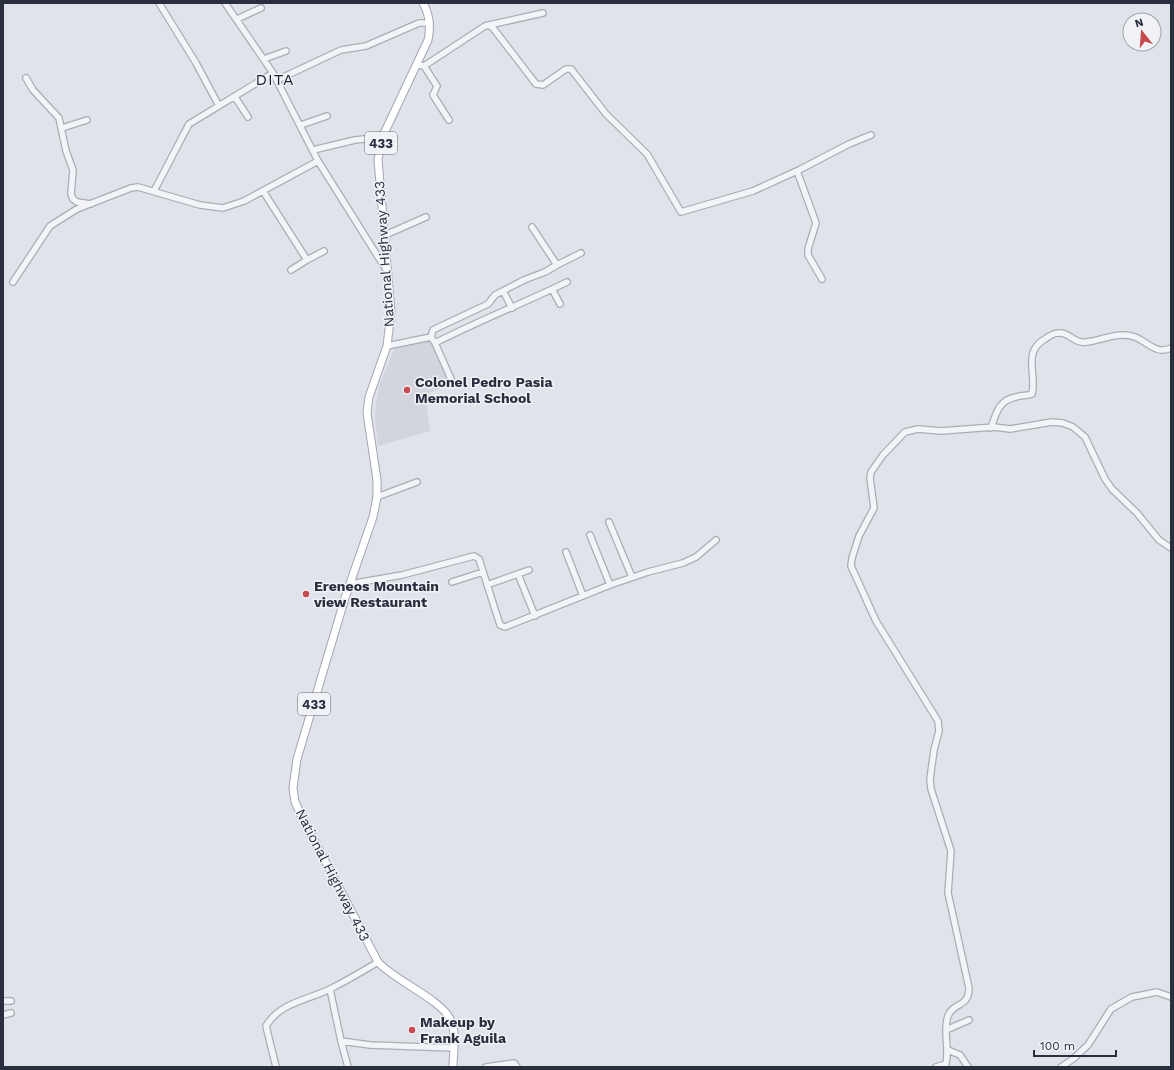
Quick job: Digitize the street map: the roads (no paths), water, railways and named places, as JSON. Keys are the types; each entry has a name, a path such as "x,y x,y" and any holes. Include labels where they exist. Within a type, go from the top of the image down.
{"main road":[{"name":"National Highway 433","path":"423,3 430,23 428,40 421,65 383,137 378,160 383,236 388,272 391,312 387,346 369,397 367,413 377,480 377,497 373,517 350,584 297,759 293,788 295,802 302,817 378,962 387,972 444,1011 451,1021 454,1032 453,1067"}],"street":[{"path":"159,3 196,63 219,106"},
{"path":"225,3 273,73 301,125 318,161 388,272"},
{"path":"237,19 261,8"},
{"path":"449,120 433,95 437,86 421,65 485,26 543,13"},
{"path":"277,80 341,50 366,46 419,23 430,23"},
{"path":"489,25 493,28 536,84 543,85 566,69 571,69 606,114 647,154 681,212 753,191 797,171 835,150 871,135"},
{"path":"264,59 286,51"},
{"path":"154,191 189,124 273,73"},
{"path":"26,78 33,90 59,118 66,151 73,170 71,194 73,199 77,202 93,204"},
{"path":"235,97 248,117"},
{"path":"301,125 327,116"},
{"path":"62,128 87,120"},
{"path":"313,150 355,140 383,137"},
{"path":"14,282 50,226 77,210 131,188 138,187 200,204 223,208 244,202 318,161"},
{"path":"797,171 816,223 809,245 808,254 822,279"},
{"path":"263,191 306,260"},
{"path":"383,236 426,217"},
{"path":"532,227 557,265"},
{"path":"292,270 306,260 324,251"},
{"path":"451,379 431,337 433,330 488,304 495,296 524,280 545,272 581,253"},
{"path":"435,343 466,327 568,282"},
{"path":"552,289 560,304"},
{"path":"503,291 512,308"},
{"path":"991,428 997,411 1002,403 1017,396 1032,394 1034,387 1032,355 1035,347 1052,335 1060,332 1069,335 1074,341 1082,343 1125,334 1136,337 1156,350 1171,348"},
{"path":"387,346 431,337"},
{"path":"936,1067 946,1066 948,1050 946,1030 948,1017 951,1010 965,1002 969,996 969,988 948,893 950,845 931,789 930,779 934,750 939,731 938,721 876,621 851,566 859,536 874,508 870,478 871,472 883,455 906,432 911,430 941,431 1024,428 1052,422 1063,423 1080,431 1085,437 1105,480 1137,513 1159,540 1171,548"},
{"path":"377,497 417,482"},
{"path":"609,522 632,577"},
{"path":"590,535 610,585"},
{"path":"350,584 402,575 474,556 479,559 502,627 535,616 632,577 683,563 696,557 716,540"},
{"path":"566,552 583,596"},
{"path":"487,585 529,570"},
{"path":"452,582 483,572"},
{"path":"518,574 535,616"},
{"path":"276,1067 266,1026 272,1016 283,1008 330,989 378,962"},
{"path":"330,989 348,1067"},
{"path":"1061,1067 1073,1059 1088,1045 1111,1009 1132,997 1157,992 1171,997"},
{"path":"3,1001 11,1000"},
{"path":"3,1015 11,1013"},
{"path":"946,1030 969,1020"},
{"path":"341,1040 370,1045 454,1048"},
{"path":"948,1050 960,1055 968,1067"},
{"path":"486,1067 514,1063 517,1067"}],"place":[{"name":"Colonel Pedro Pasia Memorial School","path":"407,390"},
{"name":"Ereneos Mountain view Restaurant","path":"306,594"},
{"name":"Makeup by Frank Aguila","path":"412,1030"}],"district":[{"name":"DITA","path":"275,79"}]}
